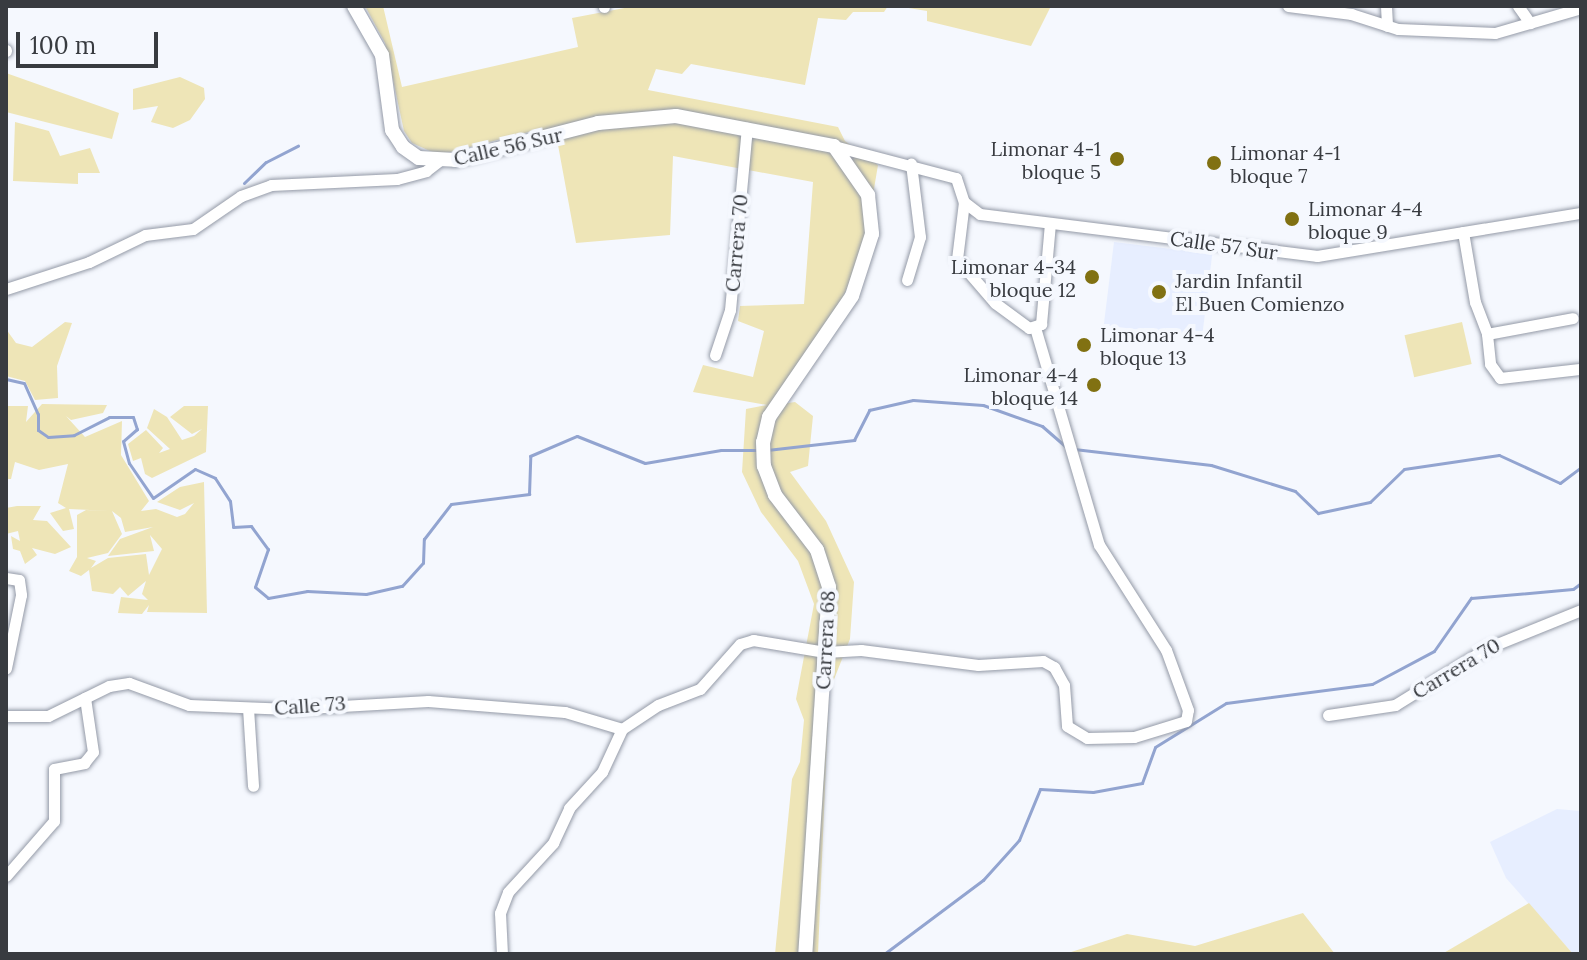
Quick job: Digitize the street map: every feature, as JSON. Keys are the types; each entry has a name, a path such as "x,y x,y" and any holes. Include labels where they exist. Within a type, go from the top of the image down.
{"street":[{"path":"354,6 382,55 392,130 409,153 439,161"},
{"path":"1288,6 1351,14 1387,26 1495,33 1581,8"},
{"path":"1386,6 1387,26"},
{"path":"1518,6 1530,23"},
{"name":"Calle 56 Sur","path":"6,289 89,262 145,235 193,229 241,196 271,185 397,179 426,171 439,161 654,115 747,128 911,164 956,178 964,202"},
{"name":"Carrera 70","path":"715,355 730,310 747,128"},
{"name":"Carrera 68","path":"805,954 825,652 826,571 768,478 763,442 769,417 837,326 869,249 872,206 855,172 834,146"},
{"path":"907,280 920,237 911,164"},
{"path":"502,954 500,913 508,892 553,843 569,808 602,772 622,729 658,705 700,689 745,640 825,652 861,650 978,665 1043,661 1054,667 1064,685 1067,726 1087,738 1134,737 1186,721 1188,710 1166,650 1099,545 1035,328 995,303 964,272 957,259 957,234 964,202"},
{"name":"Calle 57 Sur","path":"964,202 980,214 1317,256 1581,213"},
{"path":"957,234 980,214"},
{"path":"1035,328 1041,324 1045,300 1050,223"},
{"path":"1463,232 1475,302 1487,334 1490,364 1500,378 1579,369"},
{"path":"1487,334 1573,318"},
{"path":"6,578 19,580 21,595 6,668"},
{"name":"Carrera 70","path":"1328,715 1395,705 1487,648 1581,610"},
{"name":"Calle 73","path":"6,716 40,718 129,683 189,705 248,708 428,701 565,712 622,729"},
{"path":"6,876 54,821 54,769 84,763 93,752 85,698"},
{"path":"248,708 253,786"}],"shaded area":[{"path":"365,6 383,6 402,87 578,47 572,18 635,6 888,6 884,12 853,12 846,20 818,18 805,85 691,64 682,74 656,69 648,90 838,127 845,141 878,165 864,248 834,319 775,405 795,402 813,416 808,466 790,472 826,521 854,582 850,639 829,692 818,954 775,954 792,779 800,762 804,720 796,699 814,604 798,561 761,512 742,472 746,409 767,405 693,392 703,365 753,377 764,331 738,321 740,306 804,304 813,182 673,156 670,235 576,243 558,145 529,132 439,155 412,143 404,131 385,43"},
{"path":"896,6 1051,6 1031,46 927,21 927,11"},
{"path":"6,73 119,113 112,139 6,112"},
{"path":"180,77 204,88 205,99 190,120 173,128 151,122 158,106 133,110 133,89"},
{"path":"15,122 49,131 60,156 90,148 100,173 78,173 78,184 13,181"},
{"name":"Jardin Infantil El Buen Comienzo","path":"1114,242 1212,254 1202,337 1104,325"},
{"path":"65,322 72,323 57,366 58,398 35,400 25,381 6,376 6,329 16,343 32,347"},
{"path":"1462,322 1472,364 1414,377 1405,335"},
{"path":"42,404 107,405 103,413 71,420 66,416 85,437 122,421 121,455 149,501 141,511 156,509 177,517 185,514 194,503 180,510 157,502 180,487 204,482 207,613 147,612 149,605 142,614 118,613 121,597 148,600 142,594 146,581 128,596 120,587 113,594 92,591 89,570 81,576 69,571 77,557 77,515 86,510 111,511 69,509 74,529 63,531 50,513 66,508 58,503 68,464 39,470 15,462 11,479 6,479 6,406 28,406 26,422","holes":["112,511 121,518 125,532 153,527 120,539 108,556 154,551 150,535 162,549 149,575 146,554 108,558 91,568 96,561 87,558 108,553 122,534"]},
{"path":"184,406 208,406 206,452 152,478 145,474 141,458 133,461 128,444 146,430 163,448 159,453 170,449 147,428 154,409 167,417 182,440 194,436 202,429 192,434 170,417"},
{"path":"41,506 33,520 47,521 71,547 55,554 32,548 37,555 25,564 20,551 13,549 11,536 20,541 18,531 6,534 6,508"},
{"path":"1557,809 1581,811 1581,954 1573,954 1506,878 1490,842"},
{"path":"1529,903 1573,954 1442,954"},
{"path":"1303,913 1335,954 1065,954 1127,934 1195,946"}],"waterway":[{"path":"244,183 266,162 298,146"},
{"path":"6,379 24,383 38,414 38,430 48,437 74,435 109,417 133,417 137,429 123,441 129,463 153,498 195,469 215,478 230,501 233,527 251,526 268,549 255,587 268,598 307,591 366,594 402,586 423,563 424,539 451,504 529,494 530,456 577,436 645,463 721,450 760,450"},
{"path":"767,450 854,440 869,410 913,400 983,405 1042,426 1066,447"},
{"path":"1074,449 1211,465 1295,491 1318,513 1370,502 1404,469 1499,455 1560,483 1581,467"},
{"path":"884,954 983,880 1019,840 1040,789 1093,792 1142,783 1155,747 1226,703 1372,684 1434,651 1471,598 1573,589 1581,583"}],"place":[{"name":"Limonar 4-1 bloque 5","path":"1117,159"},
{"name":"Limonar 4-1 bloque 7","path":"1214,163"},
{"name":"Limonar 4-4 bloque 9","path":"1292,219"},
{"name":"Limonar 4-34 bloque 12","path":"1092,277"},
{"name":"Jardin Infantil El Buen Comienzo","path":"1159,292"},
{"name":"Limonar 4-4 bloque 13","path":"1084,345"},
{"name":"Limonar 4-4 bloque 14","path":"1094,385"}]}
